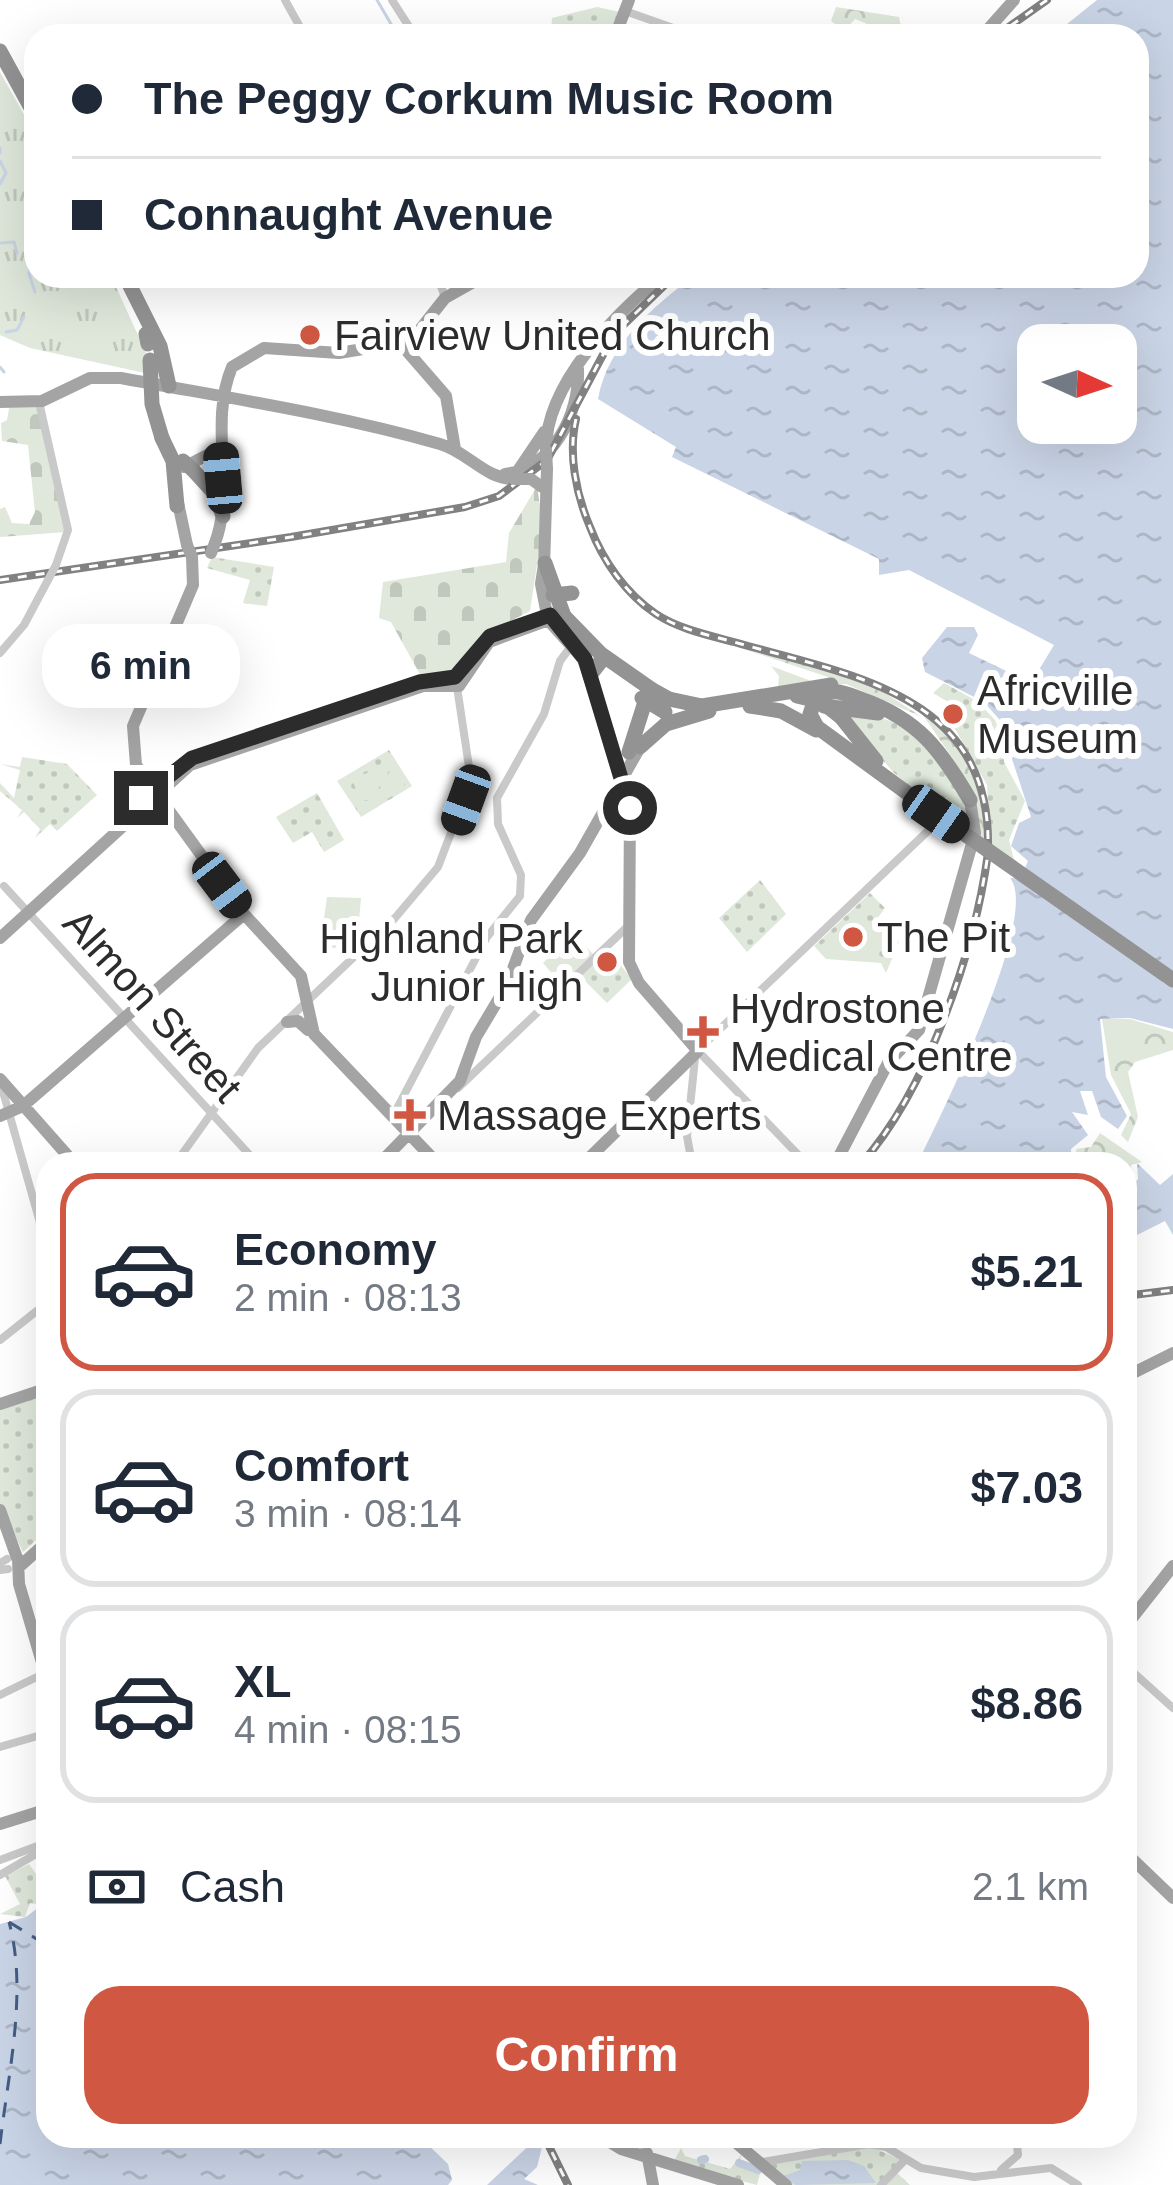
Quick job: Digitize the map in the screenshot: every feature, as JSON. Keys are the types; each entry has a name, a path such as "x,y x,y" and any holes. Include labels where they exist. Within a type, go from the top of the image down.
{"highway":[{"path":"0,55 24,98"},
{"path":"125,288 164,384"},
{"path":"127,288 160,346 164,384"},
{"path":"151,349 152,404 173,461 177,506"},
{"path":"164,438 212,489 218,532"},
{"path":"545,563 553,610 594,672 625,676"},
{"path":"553,610 625,676 667,705 709,708 822,702 841,717 933,821"},
{"path":"625,676 637,721 635,749"},
{"path":"635,749 666,724 709,708 828,685 894,708 927,730 950,756 970,800"},
{"path":"813,728 807,708 814,695 830,688 850,691"},
{"path":"894,781 813,724 810,708 818,696 839,691 898,713 941,753 970,800"},
{"path":"635,749 650,698 665,694 709,708"},
{"path":"772,696 890,716 941,753"},
{"path":"755,705 781,710 813,728 933,821 1173,980"}],"main road":[{"path":"993,24 1014,0"},
{"path":"314,1034 312,999 301,976 244,914 150,793 134,745 160,662 218,532 219,394 230,369 264,348 340,353 398,344 422,334 445,298 463,288"},
{"path":"514,476 542,460 578,368 611,319 648,288"},
{"path":"398,344 445,393 452,441"},
{"path":"0,402 42,403 98,376 164,384 452,441 488,472 531,479 546,489"},
{"path":"545,563 543,451 548,427 568,400"},
{"path":"183,610 194,579 177,506 184,466 216,445"},
{"path":"514,476 543,451"},
{"path":"510,628 532,613 553,610"},
{"path":"457,682 484,640 553,610"},
{"path":"553,610 568,651 594,672 630,805 623,936 636,979 703,1047 595,1152"},
{"path":"0,934 150,793 190,765 332,714 423,686 457,682 489,642 553,610"},
{"path":"134,745 150,793"},
{"path":"386,1152 400,1130 454,1091 530,915 577,852 635,749"},
{"path":"841,1152 888,1063 920,1027 976,823 970,800"},
{"path":"4,1115 23,1106 244,914"},
{"path":"287,1022 298,1021 314,1034 425,1152"},
{"path":"3,1085 64,1152"},
{"path":"1137,1370 1173,1353"},
{"path":"0,1402 36,1390"},
{"path":"0,1510 11,1566"},
{"path":"0,1520 36,1644"},
{"path":"11,1566 36,1548"},
{"path":"1137,1614 1173,1569"},
{"path":"0,1824 36,1813"},
{"path":"1137,1864 1173,1898"},
{"path":"741,2148 786,2185"},
{"path":"744,2151 747,2148"},
{"path":"652,2185 649,2154 716,2182 738,2185"}],"street":[{"path":"627,5 669,24"},
{"path":"441,288 445,298"},
{"path":"0,651 33,608 68,530 42,403"},
{"path":"400,1130 488,937 520,896 521,875 498,824 497,798 544,715 568,651"},
{"path":"184,1152 258,1048 395,918 438,867 472,775 457,682"},
{"path":"690,1152 687,1139 703,1047 933,821"},
{"name":"Almon Street","path":"4,886 247,1152"},
{"path":"454,1091 623,936"},
{"path":"703,1047 796,1152"},
{"path":"466,1068 482,1067"},
{"path":"3,1085 4,1115 36,1214"},
{"path":"0,1340 36,1312"},
{"path":"1137,1676 1173,1708"},
{"path":"2,1695 36,1679"},
{"path":"0,1747 36,1736"},
{"path":"1,1869 36,1851"},
{"path":"758,2162 844,2148"},
{"path":"887,2148 904,2161 974,2177 1005,2168 1051,2168 1078,2185"},
{"path":"1005,2168 1018,2156 1017,2148"},
{"path":"881,2185 904,2161"}],"green space":[{"path":"597,7 620,12 616,24 552,24 552,18"},
{"path":"836,7 899,17 900,24 867,24 855,19 850,24 831,21"},
{"path":"0,72 24,115 24,288 116,288 147,355 145,373 30,348 0,335"},
{"path":"10,403 36,406 51,448 66,532 0,537 0,509 5,507 12,523 29,524 35,512 28,445 2,441 1,423 7,420"},
{"path":"537,486 543,525 530,611 484,635 457,672 422,678 391,622 379,618 383,582 506,562 509,533"},
{"path":"212,557 274,567 267,606 243,603 250,580 207,568"},
{"path":"190,642 202,666 212,668 225,696 214,699 170,689"},
{"path":"723,642 871,684 922,717 846,684 778,687 779,676 771,666 814,682 831,678"},
{"path":"944,683 977,701 995,720 1006,746 1004,762 1025,801 1009,840 1014,860 991,850 987,785 955,729 960,709 933,693"},
{"path":"917,706 947,731 969,766 982,806 987,846 976,838 961,771"},
{"path":"837,708 888,720 919,737 972,806 968,830 960,806 947,818 894,773"},
{"path":"389,750 412,786 361,817 337,781"},
{"path":"22,757 67,764 97,795 57,831 50,824 35,838 40,829 24,812 17,818 22,810 0,791 0,783 14,798 20,770 0,764 20,767"},
{"path":"394,766 406,788 387,799 380,786 371,800 360,800 352,779 374,770 381,783"},
{"path":"317,793 344,840 324,852 312,832 293,843 276,817"},
{"path":"760,880 786,914 747,952 719,918"},
{"path":"870,893 885,908 877,919 899,942 886,973 881,963 826,959 814,946"},
{"path":"327,897 361,898 358,932 339,948 320,947"},
{"name":"The Pit","path":"856,913 877,939 876,958 829,957 820,946"},
{"path":"573,933 593,954 561,984 543,963"},
{"path":"607,949 632,979 607,1003 579,975"},
{"path":"1102,1019 1130,1019 1173,1032 1173,1050 1135,1062 1128,1072 1138,1117 1128,1142 1121,1135 1131,1114 1111,1075"},
{"path":"1100,1133 1128,1152 1076,1152 1091,1147"},
{"path":"36,1394 36,1540 23,1552 0,1505 0,1406"},
{"path":"29,1864 36,1874 36,1904 30,1903 25,1917 0,1914 20,1904 5,1876"},
{"path":"681,2148 685,2156 730,2169 742,2154 739,2162 761,2169 757,2185 673,2163"},
{"path":"874,2148 905,2162 896,2172 910,2185 790,2185 763,2162"}],"water":[{"path":"1097,0 1173,0 1173,973 1162,982 1169,986 1173,982 1173,1029 1130,1018 1100,1019 1106,1077 1127,1116 1118,1129 1101,1117 1092,1091 1080,1091 1088,1115 1072,1112 1088,1135 1071,1152 923,1152 1001,972 1016,899 1010,878 1021,878 1028,861 1011,846 1019,823 1031,817 999,719 984,702 925,672 922,658 947,627 974,627 978,635 969,653 1031,683 1054,645 909,570 879,575 879,559 672,457 676,447 598,399 611,362 647,315 679,288 1149,288 1149,24 1067,24"},
{"path":"1137,1163 1160,1185 1173,1174 1173,1235 1165,1221 1137,1235"},
{"path":"36,1909 36,2148 431,2148 448,2164 452,2180 448,2185 0,2185 0,1924"},
{"path":"526,2148 542,2148 537,2167 524,2179 538,2185 487,2185"},
{"path":"848,2160 864,2166 876,2183 796,2185 781,2177 800,2170 802,2161"}],"waterway":[{"path":"377,0 391,24"},
{"path":"0,148 0,153"},
{"path":"0,161 6,173 0,184"},
{"path":"0,243 14,242 17,253"},
{"path":"34,288 35,292"},
{"path":"6,332 17,330 24,317"},
{"path":"0,367 4,372"},
{"path":"701,2160 705,2159"},
{"path":"739,2163 758,2170"}],"ferry route":[{"path":"9,1922 36,1939"},
{"path":"0,2144 17,2004 9,1922"}],"railway":[{"path":"1013,24 1047,0"},
{"path":"0,580 291,537 465,507 499,496 547,460 614,334 662,288"},
{"path":"576,419 577,488 595,540 625,587 656,614 684,628 866,681 905,699 939,723 966,755 983,795 988,847"},
{"path":"870,1152 907,1098 944,1018 972,933 988,853"},
{"path":"1137,1294 1173,1290"},
{"path":"550,2148 568,2185"}],"place":[{"name":"Fairview United Church","path":"310,335"},
{"name":"Africville Museum","path":"953,714"},
{"name":"The Pit","path":"853,937"},
{"name":"Highland Park Junior High","path":"607,962"},
{"name":"Hydrostone Medical Centre","path":"703,1032"},
{"name":"Massage Experts","path":"410,1115"}],"route":[{"path":"141,798 192,758 419,682 455,677 490,636 550,615 585,659 630,808"}]}
